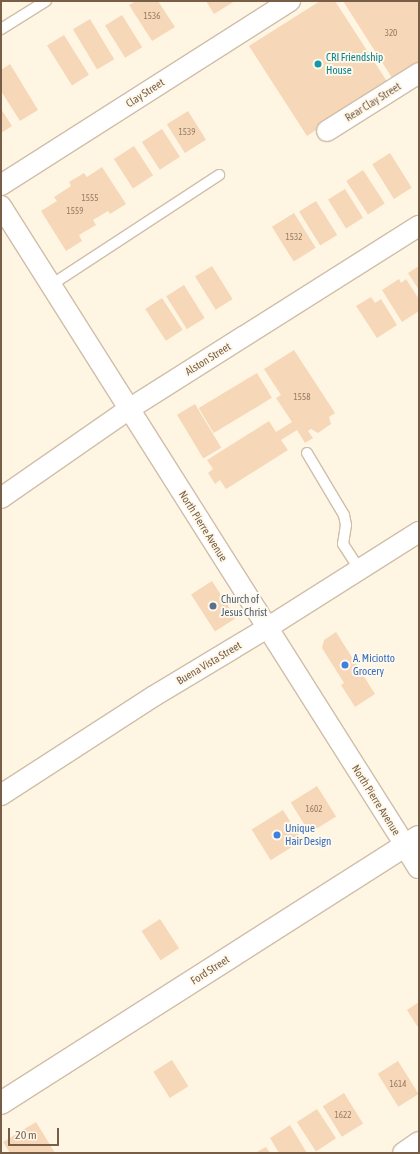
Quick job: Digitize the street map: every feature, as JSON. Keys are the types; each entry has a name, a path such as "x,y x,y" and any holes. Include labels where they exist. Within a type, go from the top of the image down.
{"main road":[{"path":"412,841 419,867"},
{"name":"Ford Street","path":"1,1103 412,841"}],"street":[{"name":"Clay Street","path":"1,185 290,1"},
{"name":"Rear Clay Street","path":"327,131 419,73"},
{"name":"North Pierre Avenue","path":"1,206 267,628 412,841"},
{"name":"Alston Street","path":"1,498 129,409 419,226"},
{"name":"Buena Vista Street","path":"1,795 154,696 267,628 419,532"},
{"path":"403,1153 419,1142"}],"lane":[{"path":"1,29 46,1"},
{"path":"51,285 218,175"},
{"path":"307,453 344,514 346,525 343,544 360,570"}],"building":[{"path":"136,1 158,1 175,27 152,41 129,5"},
{"path":"206,1 235,1 214,14"},
{"name":"CRI Friendship House","path":"320,1 335,1 388,83 307,136 249,46"},
{"name":"CRI Friendship House","path":"343,1 419,1 419,64 394,81"},
{"path":"122,15 142,47 125,58 105,26"},
{"path":"90,19 114,59 97,70 73,29"},
{"path":"64,35 89,75 72,85 47,46"},
{"path":"10,64 38,110 20,121 1,91 1,70"},
{"path":"1,109 12,126 1,133"},
{"path":"188,111 206,140 185,153 167,124"},
{"path":"162,129 180,157 160,170 142,142"},
{"path":"134,146 153,175 133,188 114,159"},
{"path":"390,153 412,188 394,199 372,164"},
{"path":"102,167 126,204 110,214 108,211 93,220 96,225 79,235 82,241 66,251 41,211 57,201 54,197 71,186 69,182 84,173 87,177"},
{"path":"363,170 385,204 368,214 346,181"},
{"path":"345,189 363,218 346,228 328,200"},
{"path":"316,201 337,235 320,246 299,212"},
{"path":"294,213 316,248 294,262 272,227"},
{"path":"212,266 233,299 216,310 195,277"},
{"path":"419,266 419,290 408,273"},
{"path":"399,279 401,283 406,279 419,299 419,311 402,322 382,290"},
{"path":"184,285 205,318 187,329 166,296"},
{"path":"371,297 375,303 381,299 397,325 377,338 356,306"},
{"path":"162,298 183,330 166,341 145,309"},
{"path":"294,350 335,413 329,417 331,424 318,433 311,429 308,431 313,438 305,443 297,430 281,440 288,450 226,489 220,480 215,484 208,473 213,469 207,460 269,421 276,432 292,422 276,398 281,395 264,369"},
{"path":"257,373 272,398 214,433 199,408"},
{"path":"195,404 221,448 203,459 177,415"},
{"name":"Church of Jesus Christ","path":"212,581 236,618 215,632 191,595"},
{"name":"A. Miciotto Grocery","path":"336,632 375,694 355,707 341,685 344,683 322,648 324,640"},
{"path":"317,786 336,817 310,833 291,802"},
{"name":"Unique Hair Design","path":"283,810 302,841 271,860 252,830"},
{"path":"160,919 179,948 161,960 142,931"},
{"path":"419,1002 419,1029 407,1010"},
{"path":"172,1060 188,1086 170,1098 153,1072"},
{"path":"398,1061 419,1094 398,1107 378,1074"},
{"path":"344,1093 363,1124 342,1137 323,1106"},
{"path":"317,1109 336,1138 316,1151 297,1122"},
{"path":"36,1122 55,1153 10,1153 3,1142"},
{"path":"290,1125 307,1153 279,1153 270,1138"},
{"path":"266,1147 270,1153 255,1153"}],"place":[{"name":"CRI Friendship House","path":"318,64"},
{"name":"Church of Jesus Christ","path":"213,606"},
{"name":"A. Miciotto Grocery","path":"345,665"},
{"name":"Unique Hair Design","path":"277,835"}]}
